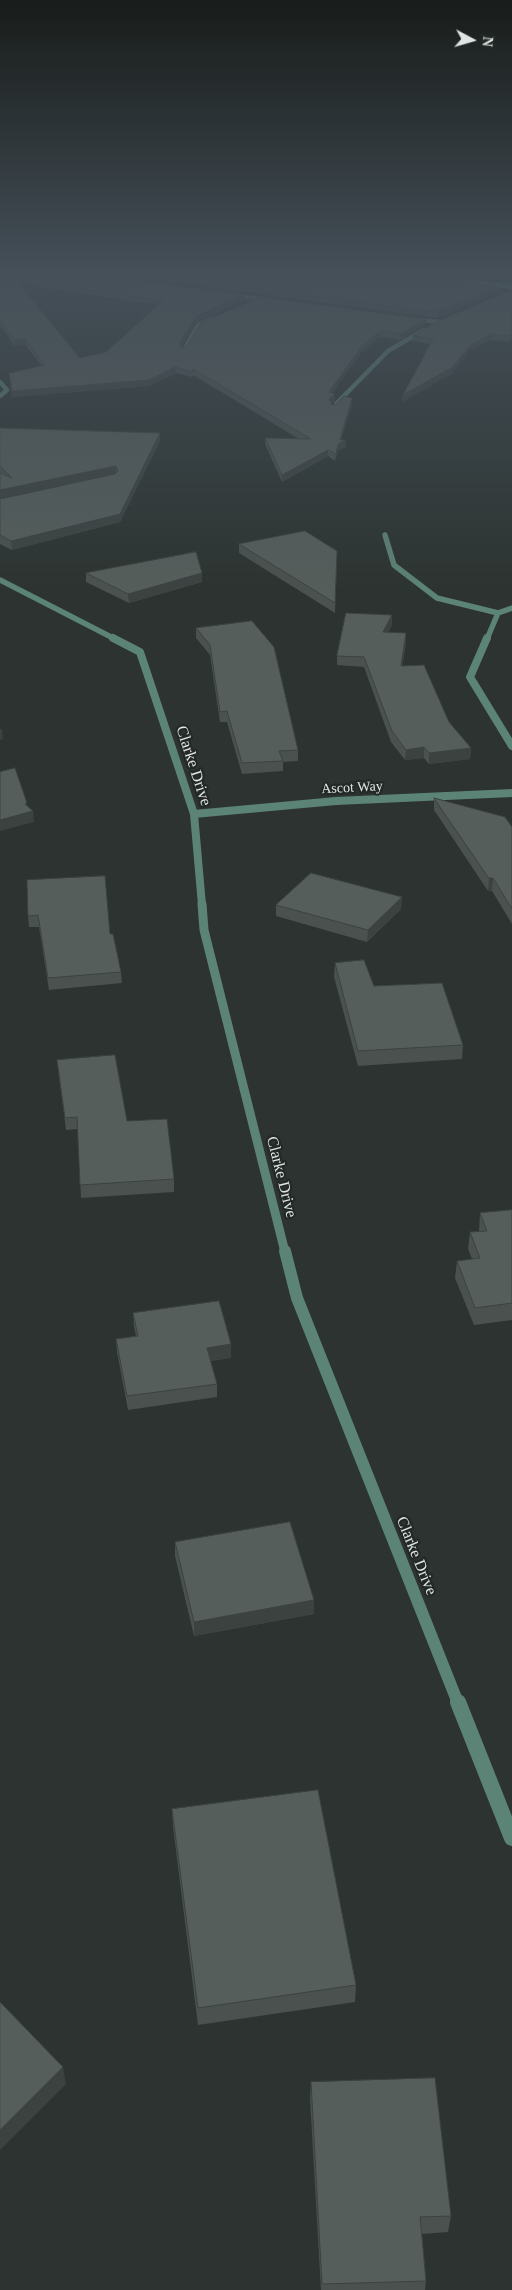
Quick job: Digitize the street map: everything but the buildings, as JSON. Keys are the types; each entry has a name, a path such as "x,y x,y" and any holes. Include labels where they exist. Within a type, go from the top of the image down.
{"street":[{"path":"0,396 7,390 2,384"},
{"path":"333,407 356,384"},
{"path":"386,535 394,565 437,598 498,613 512,608"},
{"name":"Clarke Drive","path":"0,580 140,652 194,814 204,930 297,1298 512,1838"},
{"path":"498,613 470,677 512,746"},
{"name":"Ascot Way","path":"194,814 336,801 512,793"}]}
